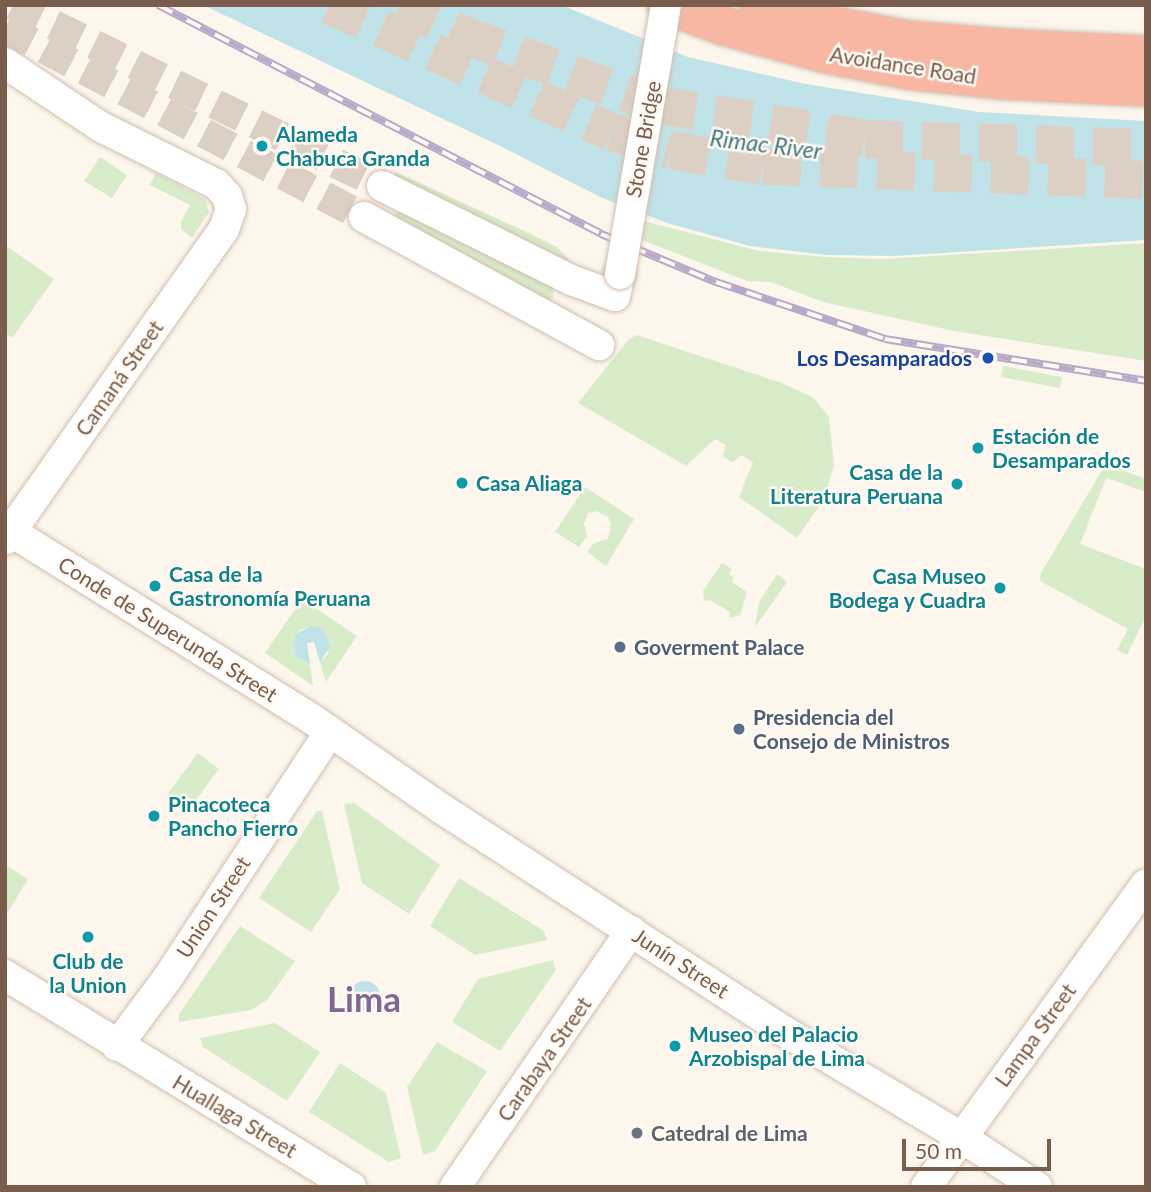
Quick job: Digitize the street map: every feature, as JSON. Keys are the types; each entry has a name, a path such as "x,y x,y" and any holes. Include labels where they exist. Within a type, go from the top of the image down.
{"highway":[{"name":"Avoidance Road","path":"667,5 724,26 810,50 907,70 1002,80 1146,87"},
{"name":"Avoidance Road","path":"761,5 823,24 908,40 1146,55"}],"street":[{"name":"Stone Bridge","path":"382,186 571,280 617,285 667,5"},
{"name":"Camaná Street","path":"5,62 101,127 216,184 226,196 231,216 7,533"},
{"path":"364,217 599,345"},
{"name":"Conde de Superunda Street","path":"7,533 330,732"},
{"name":"Junín Street","path":"330,732 442,809 783,1031 961,1137 1037,1187"},
{"name":"Union Street","path":"117,1046 167,979 330,732"},
{"name":"Lampa Street","path":"926,1187 1146,884"},
{"name":"Carabaya Street","path":"455,1187 631,931"},
{"name":"Huallaga Street","path":"5,975 351,1187"}],"green space":[{"path":"100,157 127,175 112,198 84,181"},
{"path":"396,172 557,247 569,259 566,263 394,175"},
{"path":"156,173 205,199 209,212 192,238 181,229 181,222 190,205 150,185"},
{"path":"400,208 554,286 553,298 547,303 393,217"},
{"path":"617,214 759,251 826,257 883,259 1146,243 1146,361 954,331 823,302 771,282 747,281 614,229 612,223"},
{"path":"5,245 54,279 12,338 5,333"},
{"path":"637,335 782,383 814,398 829,417 834,465 820,505 797,538 739,497 753,462 741,455 733,462 728,460 723,456 726,445 715,439 686,466 578,403 629,339"},
{"path":"1003,366 1062,377 1060,388 1001,377"},
{"path":"1109,465 1146,479 1146,492 1106,478 1080,544 1146,569 1146,616 1127,655 1117,650 1128,629 1040,581 1041,573 1104,467"},
{"path":"585,487 634,519 606,566 587,552 594,543 608,539 611,524 608,517 596,511 588,513 584,524 587,536 579,547 555,532"},
{"path":"722,563 732,569 729,574 733,577 732,582 747,592 740,615 729,618 730,612 710,600 704,601 703,591"},
{"path":"777,574 787,582 755,627 759,602"},
{"path":"302,599 357,636 326,682 320,662 329,653 311,626 300,630 294,640 294,651 310,664 313,686 265,653"},
{"path":"198,753 219,769 187,812 166,796"},
{"path":"354,803 440,865 409,914 362,883 344,804"},
{"path":"317,811 322,811 340,889 311,932 259,898"},
{"path":"5,865 28,879 8,912 5,910"},
{"path":"459,878 544,931 547,940 475,955 430,926"},
{"path":"240,926 295,961 267,1000 251,1010 179,1022 179,1014"},
{"path":"553,960 556,970 500,1051 452,1022 478,979"},
{"path":"275,1023 320,1052 287,1101 203,1047 200,1038"},
{"path":"437,1042 487,1071 435,1151 423,1155 407,1087"},
{"path":"340,1063 386,1093 401,1158 389,1162 309,1112"}],"water":[{"name":"Rimac River","path":"203,5 561,5 688,57 806,84 979,112 1146,121 1146,240 895,256 827,255 750,246 667,223 600,197 498,145"},
{"path":"311,626 323,629 330,647 320,662 314,642 307,643 310,664 297,657 293,646 296,634"},
{"path":"365,981 371,982 379,990 379,1002 371,1010 365,1011 359,1010 351,1002 350,996 351,990 359,982"}],"tunnel":[{"path":"13,5 382,186"},
{"path":"329,5 612,132 671,150 763,166 1146,180"},
{"path":"400,5 464,35 658,105 865,139 1146,148"},
{"path":"5,28 364,217"}],"railway":[{"path":"158,5 601,234 716,282 885,339 1146,381"}],"place":[{"name":"Alameda Chabuca Granda","path":"262,146"},
{"name":"Los Desamparados","path":"988,358"},
{"name":"Estación de Desamparados","path":"978,448"},
{"name":"Casa Aliaga","path":"462,483"},
{"name":"Casa de la Literatura Peruana","path":"957,484"},
{"name":"Casa de la Gastronomía Peruana","path":"155,586"},
{"name":"Casa Museo Bodega y Cuadra","path":"1000,588"},
{"name":"Goverment Palace","path":"620,647"},
{"name":"Presidencia del Consejo de Ministros","path":"739,729"},
{"name":"Pinacoteca Pancho Fierro","path":"154,816"},
{"name":"Club de la Union","path":"88,937"},
{"name":"Museo del Palacio Arzobispal de Lima","path":"675,1046"},
{"name":"Catedral de Lima","path":"637,1133"}],"district":[{"name":"Lima","path":"364,998"}]}
